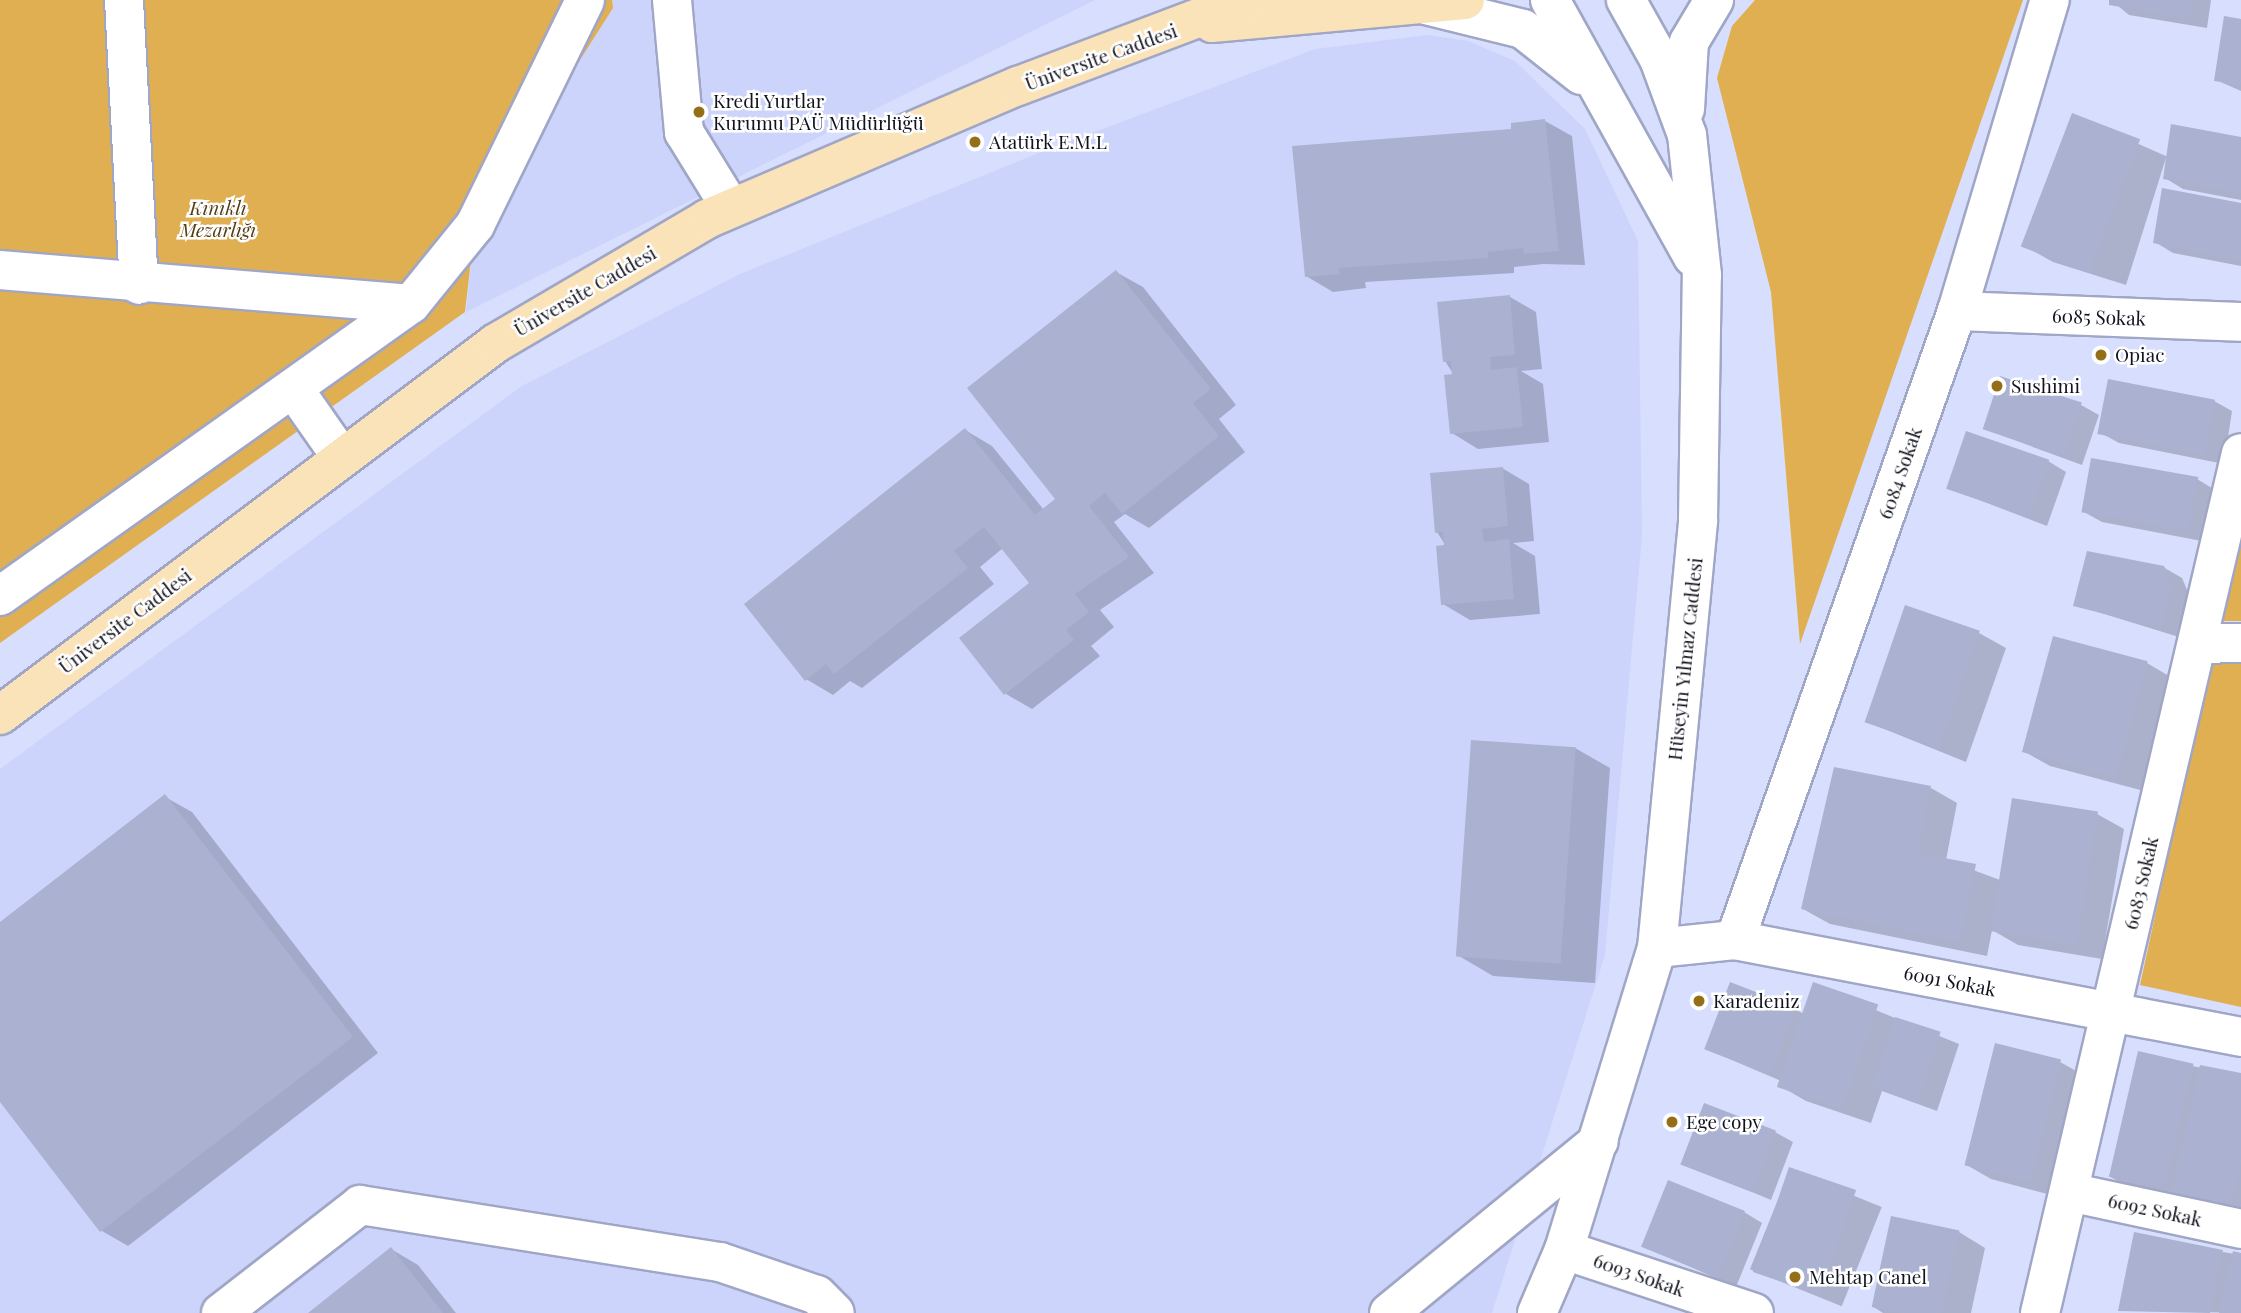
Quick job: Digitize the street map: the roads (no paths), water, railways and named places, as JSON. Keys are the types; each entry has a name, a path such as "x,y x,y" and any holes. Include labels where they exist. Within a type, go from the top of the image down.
{"main road":[{"name":"Üniversite Caddesi","path":"0,715 496,343 731,208 1018,86 1192,24 1246,0"},
{"path":"1192,24 1465,0"}],"street":[{"path":"124,0 139,285"},
{"path":"0,596 411,304 475,225 585,0"},
{"path":"672,0 684,132 731,208"},
{"path":"1550,0 1621,121 1702,275"},
{"name":"Hüseyin Yılmaz Caddesi","path":"1537,1313 1564,1250 1657,947 1698,520 1702,275 1687,135 1659,58 1626,0"},
{"path":"1687,135 1689,43 1714,0"},
{"name":"6084 Sokak","path":"1735,940 1957,311 2050,0"},
{"path":"1426,5 1500,21 1546,41 1621,121"},
{"path":"0,270 139,285 411,304"},
{"name":"6085 Sokak","path":"1957,311 2241,322"},
{"path":"293,388 342,458"},
{"name":"6083 Sokak","path":"2039,1313 2241,453"},
{"path":"2198,644 2241,643"},
{"name":"6091 Sokak","path":"1657,947 1735,940 2241,1037"},
{"path":"1389,1313 1599,1141"},
{"name":"6092 Sokak","path":"2068,1192 2241,1229"},
{"path":"221,1313 360,1205 720,1262 817,1295 835,1313"},
{"name":"6093 Sokak","path":"1564,1250 1754,1313"}],"place":[{"name":"Kredi Yurtlar Kurumu PAÜ Müdürlüğü","path":"699,112"},
{"name":"Atatürk E.M.L","path":"975,142"},
{"name":"Opiac","path":"2101,355"},
{"name":"Sushimi","path":"1997,386"},
{"name":"Karadeniz","path":"1699,1001"},
{"name":"Ege copy","path":"1672,1122"},
{"name":"Mehtap Canel","path":"1795,1277"}],"park label":[{"name":"Kınıklı Mezarlığı","path":"218,219"}]}
